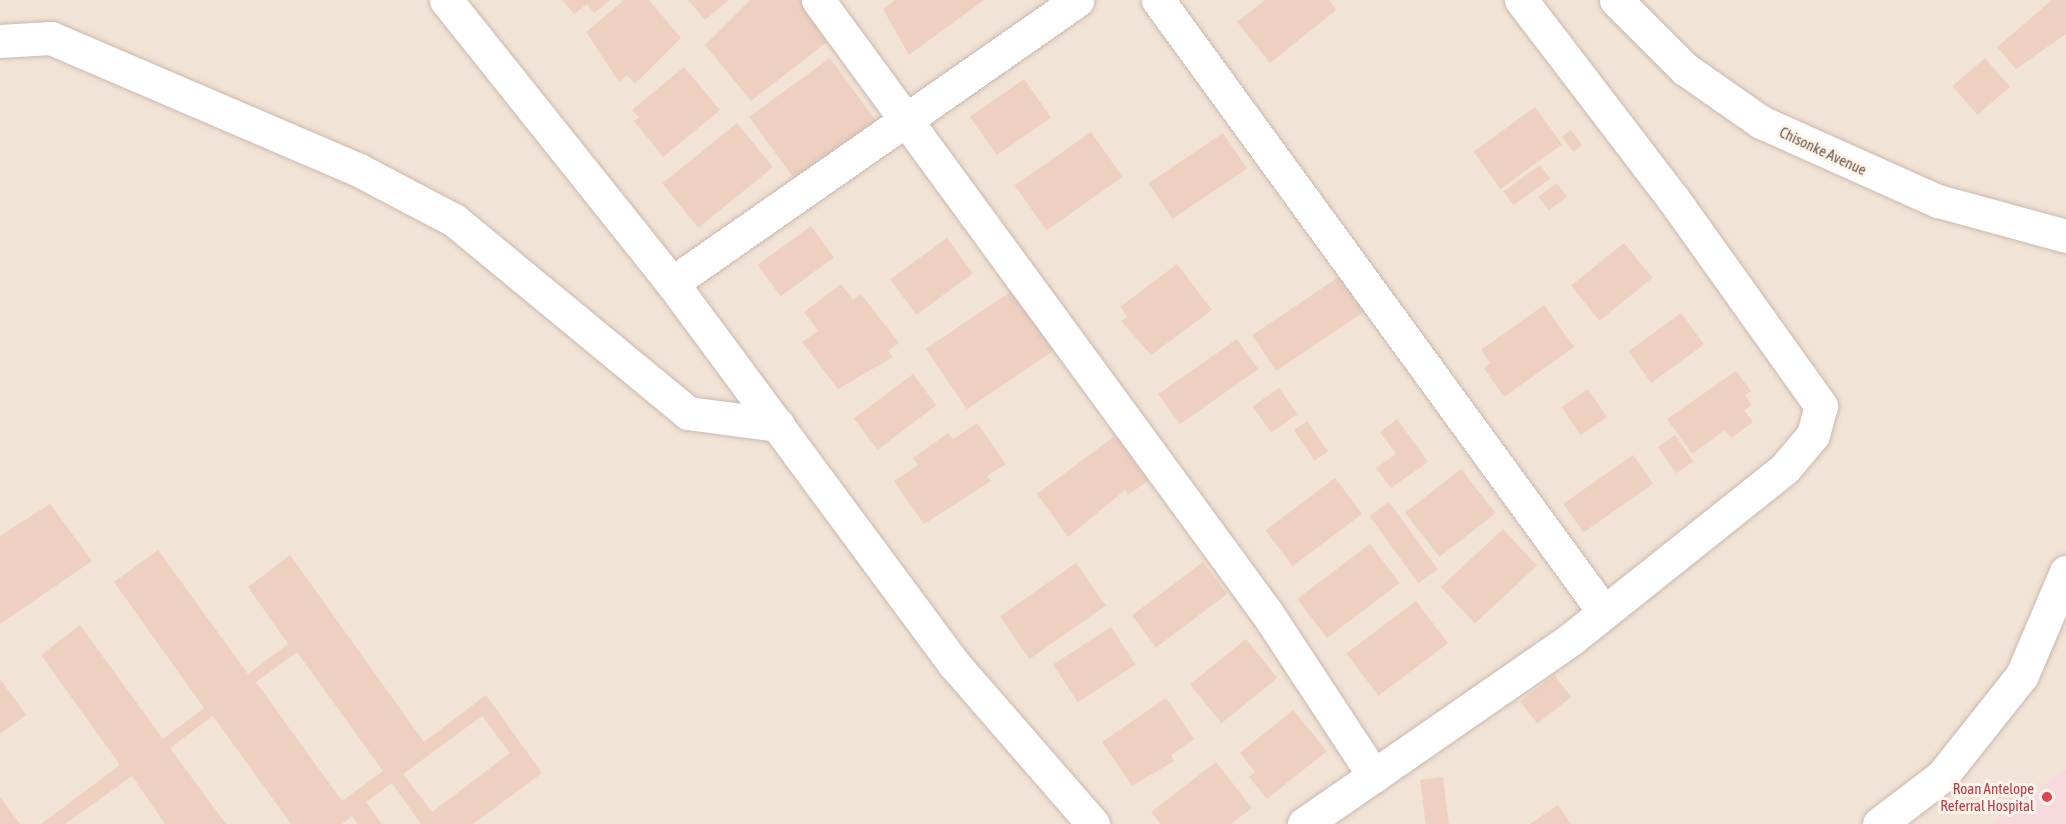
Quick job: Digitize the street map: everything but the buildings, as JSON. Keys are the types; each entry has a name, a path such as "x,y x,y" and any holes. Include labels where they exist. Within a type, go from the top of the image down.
{"street":[{"path":"446,0 672,283 954,664 1093,824"},
{"path":"818,0 1267,614 1374,776"},
{"path":"672,283 907,122 1077,0"},
{"path":"1158,0 1604,612"},
{"path":"1304,824 1604,612 1785,468 1813,435 1821,406 1521,0"},
{"name":"Chisonke Avenue","path":"1616,0 1685,69 1761,122 1938,201 2066,236"},
{"path":"0,41 51,38 359,171 454,220 688,413 778,424"},
{"path":"1879,824 1942,776 2022,675 2066,572"}],"shaded area":[{"path":"0,0 2066,0 2066,824 0,824"},
{"name":"Roan Antelope Referral Hospital","path":"2066,769 2066,824 1991,824"}],"place":[{"name":"Roan Antelope Referral Hospital","path":"2047,797"}]}
